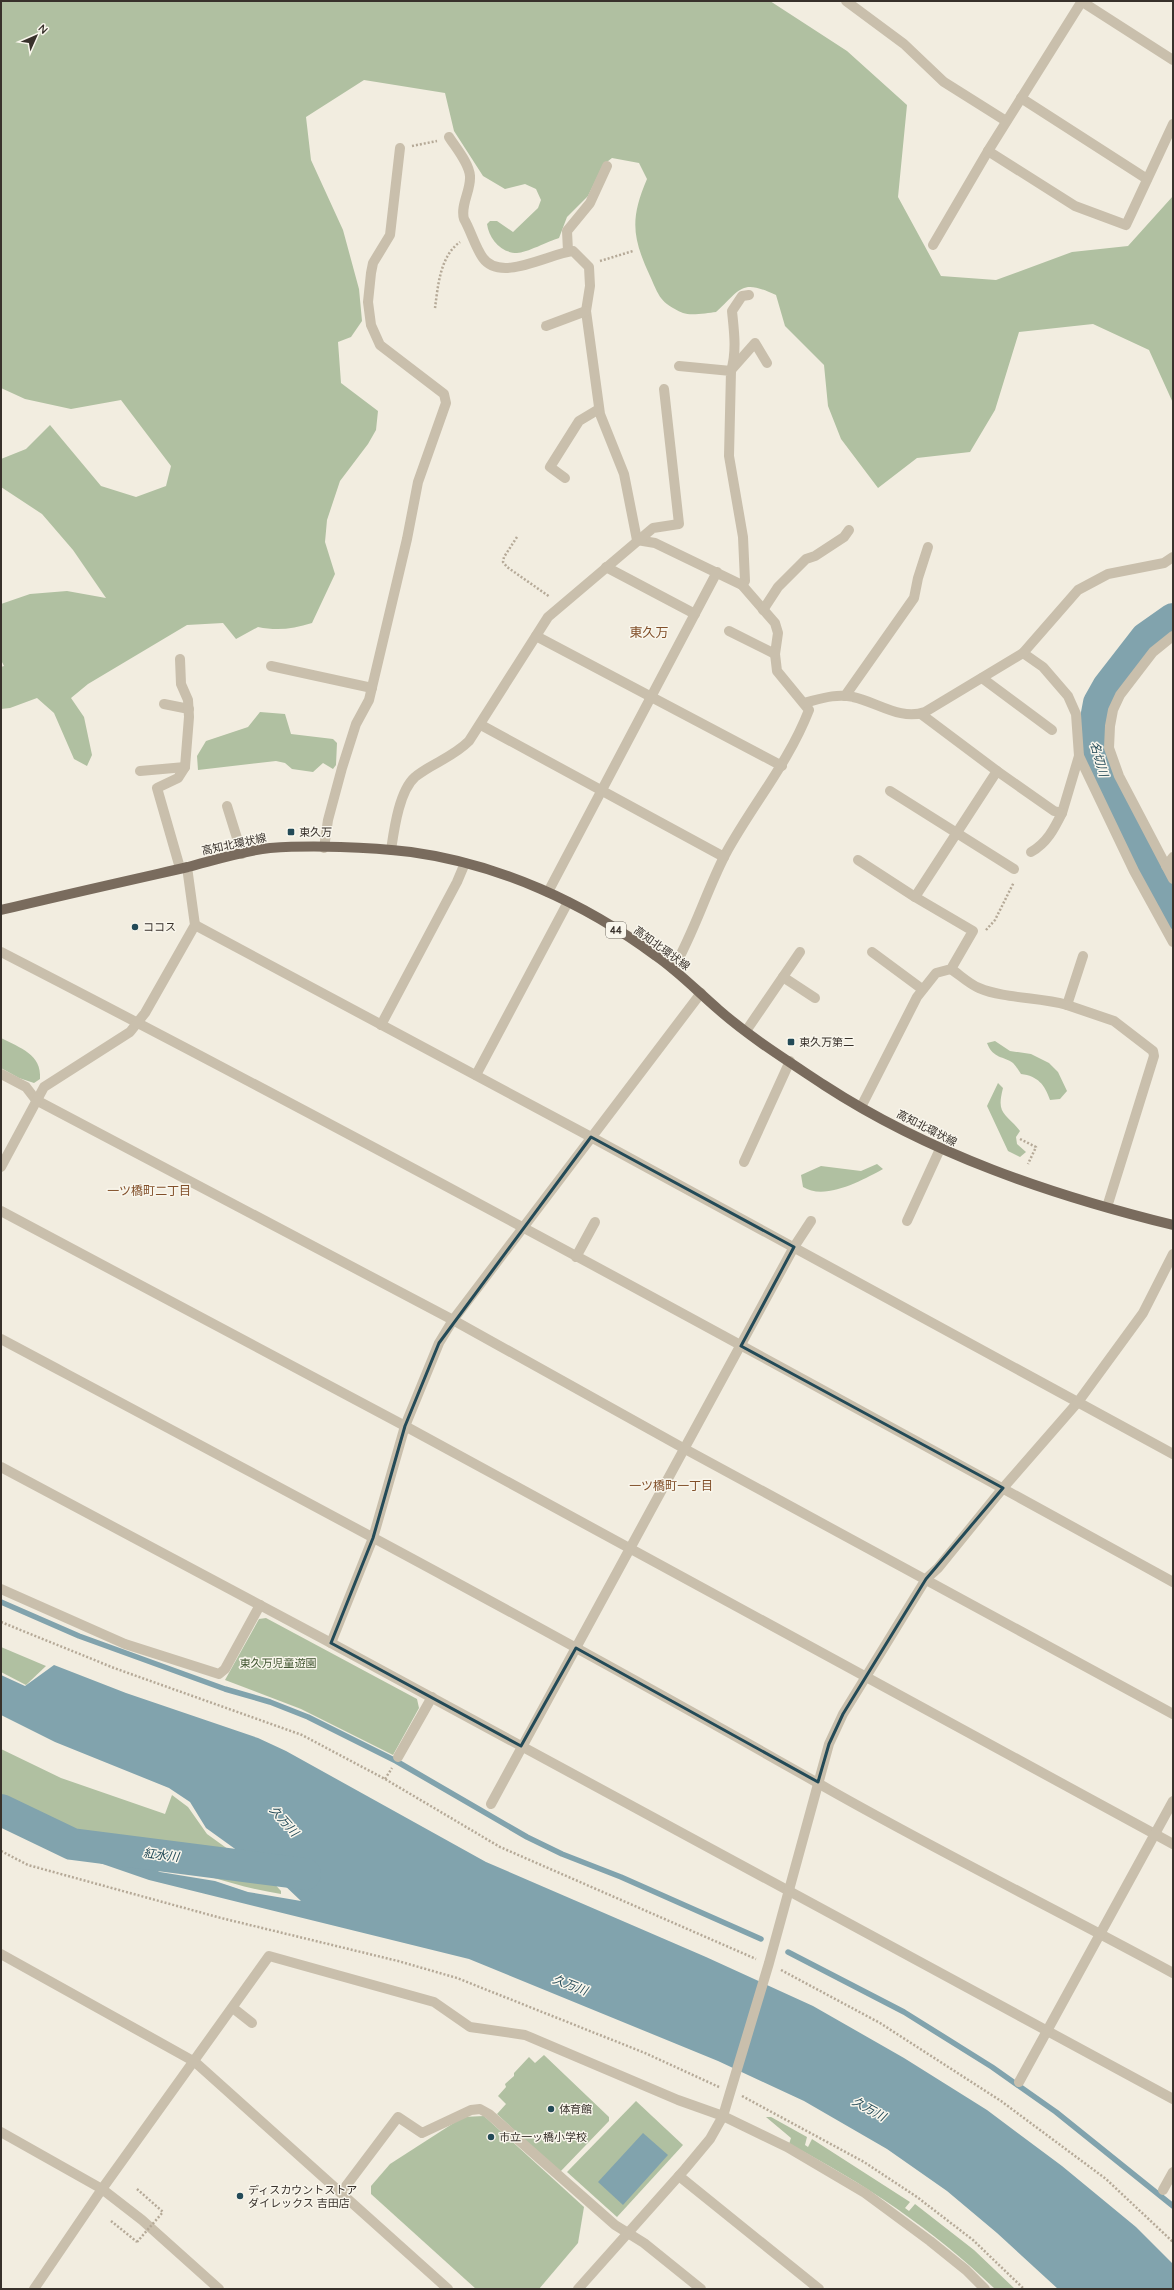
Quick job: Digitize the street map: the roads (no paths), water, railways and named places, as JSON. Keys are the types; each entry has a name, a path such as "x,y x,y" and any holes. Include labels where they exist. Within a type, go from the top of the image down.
{"main road":[{"name":"高知北環状線","path":"1,910 268,848 391,850 438,857 465,863 548,892 568,902 634,941 673,969 746,1031 824,1085 861,1107 940,1149 978,1166 1107,1207 1173,1225"}],"street":[{"path":"846,1 904,44 944,82 1006,122"},
{"path":"933,245 988,151 1082,1 1173,60"},
{"path":"1021,98 1147,179"},
{"path":"988,151 1075,206 1126,225 1173,124"},
{"path":"449,137 466,164 470,176 462,213 483,257 488,263 504,268 520,267 573,251 589,267 590,286 586,311 599,409 624,474 637,540"},
{"path":"324,848 328,820 342,768 356,724 369,700 418,482 446,403 444,394 380,345 370,325 368,302 371,273 373,263 390,236 400,148"},
{"path":"568,252 567,231 590,203 607,166"},
{"path":"742,586 745,581 744,537 729,456 731,371 734,360 735,340 732,311 742,296 749,295"},
{"path":"546,326 586,311"},
{"path":"731,371 755,343 767,363"},
{"path":"680,366 731,371"},
{"path":"391,850 395,825 408,786 420,774 461,749 481,725 548,617 561,604 637,540 654,528 679,524 664,389"},
{"path":"566,478 550,467 580,421 599,409"},
{"path":"763,610 778,588 806,559 815,556 844,537 849,530"},
{"path":"637,540 655,543 717,572 742,586 775,624 778,633 775,654 777,671 810,710 798,740 724,857 673,969"},
{"path":"845,696 914,598 918,578 928,547"},
{"path":"804,703 833,696 845,696 907,715 921,714 1022,653 1078,590 1108,574 1164,563 1173,557"},
{"path":"606,567 695,614"},
{"path":"548,892 717,572"},
{"path":"729,631 775,654"},
{"path":"536,636 782,766"},
{"path":"1173,636 1153,652 1120,695 1113,710 1110,726 1109,748 1118,776 1173,879"},
{"path":"1022,653 1043,667 1068,696 1076,714 1079,756 1062,813 1054,830 1041,846 1031,852"},
{"path":"1,1167 44,1087 130,1032 139,1023 195,925 183,868 157,788 178,778 185,767 189,709 181,684 180,659"},
{"path":"271,666 372,688"},
{"path":"982,678 1052,730"},
{"path":"164,704 189,709"},
{"path":"921,714 997,771 1054,811 1062,813"},
{"path":"481,725 724,857"},
{"path":"1079,756 1134,871 1173,942"},
{"path":"140,771 185,767"},
{"path":"916,897 997,771"},
{"path":"890,791 957,833 1015,874"},
{"path":"227,806 242,854"},
{"path":"1166,866 1173,857"},
{"path":"858,860 973,931 951,969 936,973 922,989 861,1107"},
{"path":"381,1025 457,882 465,863"},
{"path":"476,1075 568,902"},
{"path":"195,925 591,1137 1173,1454"},
{"path":"1,952 139,1023 524,1228 1173,1582"},
{"path":"746,1031 800,952"},
{"path":"872,952 922,989"},
{"path":"1067,1005 1082,956"},
{"path":"951,969 979,988 1067,1005 1114,1021 1153,1051 1154,1056 1107,1207"},
{"path":"783,977 815,998"},
{"path":"331,1642 373,1538 405,1426 439,1343 453,1320 702,993"},
{"path":"744,1162 790,1061"},
{"path":"1,1074 26,1087 36,1100 453,1320 1173,1714"},
{"path":"907,1221 940,1149"},
{"path":"1,1211 405,1426 1173,1844"},
{"path":"491,1804 521,1746 576,1648 794,1247 811,1221"},
{"path":"576,1257 595,1222"},
{"path":"578,2289 679,2176 710,2139 724,2116 829,1744 843,1714 926,1579 957,1545 1003,1488 1078,1402 1143,1313 1173,1254"},
{"path":"1,1339 373,1538 818,1782 1173,1973"},
{"path":"1,1467 331,1642 1173,2099"},
{"path":"1,1589 125,1644 219,1674 225,1669 260,1605"},
{"path":"398,1757 432,1697"},
{"path":"1019,2082 1173,1801"},
{"path":"1,1954 195,2062 448,2289"},
{"path":"34,2289 102,2189 195,2062 269,1956 434,2002 470,2026 525,2036 678,2100 724,2116 787,2147 865,2193 930,2241 966,2270 985,2289"},
{"path":"233,2008 252,2023"},
{"path":"346,2186 398,2117 422,2133 471,2110 480,2109 489,2114 615,2225 644,2243 701,2289"},
{"path":"1,2132 102,2189 142,2220 219,2289"},
{"path":"1163,2190 1173,2172"},
{"path":"679,2176 819,2289"}],"water":[{"name":"久万川","path":"54,1665 126,1693 258,1738 286,1751 486,1862 706,1957 813,2006 904,2058 987,2110 1062,2166 1136,2227 1173,2264 1173,2289 1058,2289 997,2233 947,2191 887,2149 804,2101 718,2061 469,1959 149,1880 65,1851 1,1822 1,1800 160,1872 215,1881 248,1892 301,1901 281,1882 206,1828 190,1802 169,1788 55,1742 1,1715 1,1675 25,1686"},
{"path":"643,2133 668,2155 623,2205 598,2182"}],"waterway":[{"name":"名切川","path":"1173,619 1146,638 1108,687 1099,703 1092,740 1104,778 1173,913"},
{"path":"1,1602 79,1636 225,1689 270,1702 308,1717 396,1761 527,1837 562,1854 621,1877 761,1939"},
{"name":"紅水川","path":"1,1810 72,1844 305,1874"},
{"path":"788,1952 904,2012 992,2067 1056,2112 1173,2206"}],"place":[{"name":"東久万","path":"291,832"},
{"name":"ココス","path":"135,927"},
{"name":"東久万第二","path":"791,1042"},
{"name":"体育館","path":"551,2109"},
{"name":"市立一ッ橋小学校","path":"491,2137"},
{"name":"ディスカウントストア ダイレックス 吉田店","path":"240,2196"}],"district":[{"name":"東久万","path":"649,632"},
{"name":"一ツ橋町二丁目","path":"149,1191"},
{"name":"一ツ橋町一丁目","path":"671,1486"}],"park label":[{"name":"東久万児童遊園","path":"278,1663"}]}
